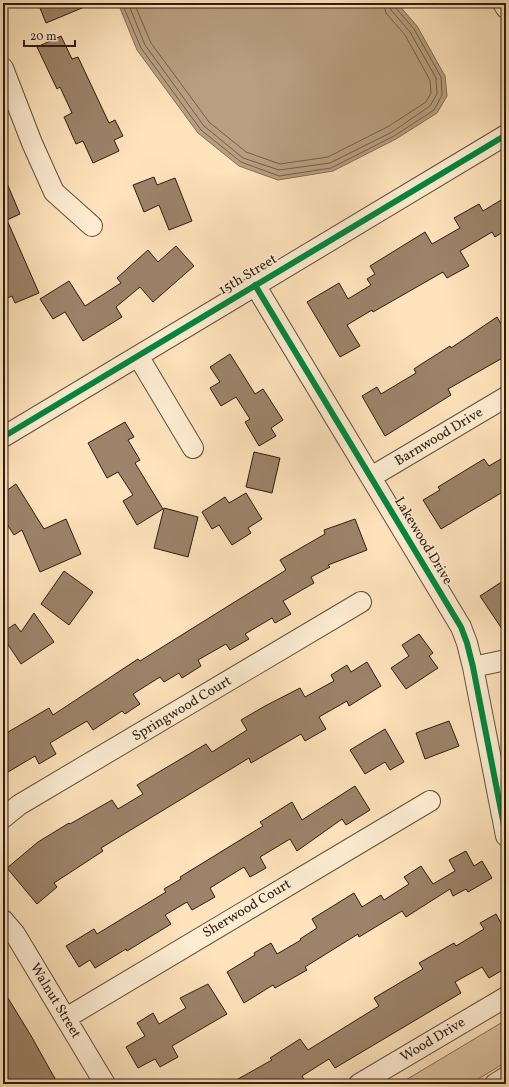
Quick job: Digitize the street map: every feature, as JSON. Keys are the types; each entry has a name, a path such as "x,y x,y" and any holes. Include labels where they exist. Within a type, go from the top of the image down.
{"street":[{"path":"503,3 506,8"},
{"path":"3,68 32,143 54,192 92,226"},
{"name":"15th Street","path":"3,437 506,135"},
{"name":"Lakewood Drive","path":"255,285 461,627 473,666 506,836"},
{"path":"138,356 193,448"},
{"name":"Barnwood Drive","path":"371,477 506,397"},
{"name":"Springwood Court","path":"3,818 19,805 362,602"},
{"path":"473,666 506,660"},
{"name":"Sherwood Court","path":"66,1018 430,801"},
{"name":"Walnut Street","path":"3,920 15,934 104,1084"},
{"name":"Wood Drive","path":"359,1084 506,997"},
{"path":"495,1084 506,1077"}],"shaded area":[{"path":"506,1020 506,1062 470,1084 399,1084"}],"water":[{"path":"118,3 397,3 417,26 445,76 447,96 437,113 396,139 333,171 278,180 239,166 198,133 137,50"}],"building":[{"path":"38,3 94,3 46,23"},
{"path":"61,36 72,59 78,57 109,123 115,120 123,136 114,140 119,151 93,163 83,141 76,144 64,117 72,113 60,87 57,89 37,47"},
{"path":"3,174 20,214 7,220 39,293 15,303 12,296 3,300"},
{"path":"154,177 157,185 175,178 192,221 169,230 159,205 144,212 133,185"},
{"path":"506,197 506,230 495,237 492,232 460,251 469,266 447,278 443,272 347,325 360,346 340,357 307,302 339,283 348,299 371,285 367,279 375,274 370,266 425,232 432,244 460,228 454,218 479,204 483,211"},
{"path":"176,246 194,266 153,302 140,287 116,307 122,317 83,341 65,312 53,319 40,299 69,281 85,306 121,283 117,278 148,250 158,262"},
{"path":"497,317 506,332 506,356 448,389 451,395 385,436 362,396 377,387 381,394 416,373 414,369 423,363 450,346 451,348"},
{"path":"230,354 255,394 263,389 283,420 271,428 276,436 259,446 245,422 250,419 236,397 221,406 210,388 220,382 210,367"},
{"path":"125,422 134,437 128,440 140,460 135,463 163,509 137,525 123,501 133,495 118,472 107,478 88,443"},
{"path":"254,452 280,458 272,493 246,487"},
{"path":"506,456 506,490 441,529 423,500 440,490 438,487 484,459 489,466"},
{"path":"16,484 44,529 66,519 81,554 40,572 22,530 14,535 3,518 3,493"},
{"path":"246,493 262,519 248,528 251,533 232,545 219,525 212,529 202,512 225,497 229,503"},
{"path":"164,508 198,517 188,557 154,548"},
{"path":"355,519 367,550 328,565 330,567 311,577 314,583 283,601 291,614 275,623 272,618 245,634 249,639 230,650 226,644 198,660 201,666 182,678 179,673 164,682 160,677 133,694 140,704 125,714 122,711 93,730 87,721 50,743 56,754 39,764 35,756 3,775 3,735 49,708 53,715 138,659 140,661 286,570 280,560 325,534 324,530"},
{"path":"64,571 93,592 69,625 41,604"},
{"path":"506,579 506,635 480,596"},
{"path":"34,613 54,642 21,664 3,637 3,632 15,624 21,632"},
{"path":"419,634 433,653 429,656 438,668 406,689 391,668 409,656 402,645"},
{"path":"367,662 381,686 349,706 347,701 319,717 326,729 305,741 301,734 251,763 249,758 101,848 103,851 54,883 57,887 37,904 7,868 38,842 69,823 70,824 112,800 118,809 143,794 137,785 206,744 212,752 247,730 241,720 265,706 300,688 305,697 334,681 331,675 347,665 351,672"},
{"path":"449,721 459,746 425,759 416,733"},
{"path":"385,729 404,762 390,770 385,762 365,774 350,750"},
{"path":"355,786 370,810 346,825 342,819 297,851 290,839 260,857 266,868 250,877 244,867 210,888 215,897 192,910 187,902 165,915 171,924 127,951 126,949 95,968 90,960 79,967 66,946 94,929 97,934 166,892 164,889 181,879 180,877 263,826 260,822 292,802 302,820"},
{"path":"466,851 474,866 482,861 492,878 468,892 466,889 453,896 450,889 406,917 402,911 359,937 358,934 305,967 307,970 275,988 273,985 244,1003 227,972 255,955 254,953 271,943 277,954 301,940 300,939 317,928 312,919 354,893 362,907 381,895 384,900 409,884 404,877 421,866 433,884 455,871 449,860"},
{"path":"496,914 506,932 506,968 489,978 482,967 455,982 461,993 335,1068 329,1059 302,1076 307,1084 229,1084 272,1060 270,1058 300,1039 308,1050 379,1006 374,998 423,969 419,963 454,943 456,946 484,929 480,923"},
{"path":"208,984 227,1014 172,1046 178,1057 160,1067 155,1059 138,1068 126,1047 145,1036 137,1023 153,1013 159,1024 186,1008 180,998"},
{"path":"3,990 30,1034 58,1084 3,1084"}],"cycle path":[{"path":"3,437 506,135"},
{"path":"255,285 461,627 473,667 506,836"}]}
